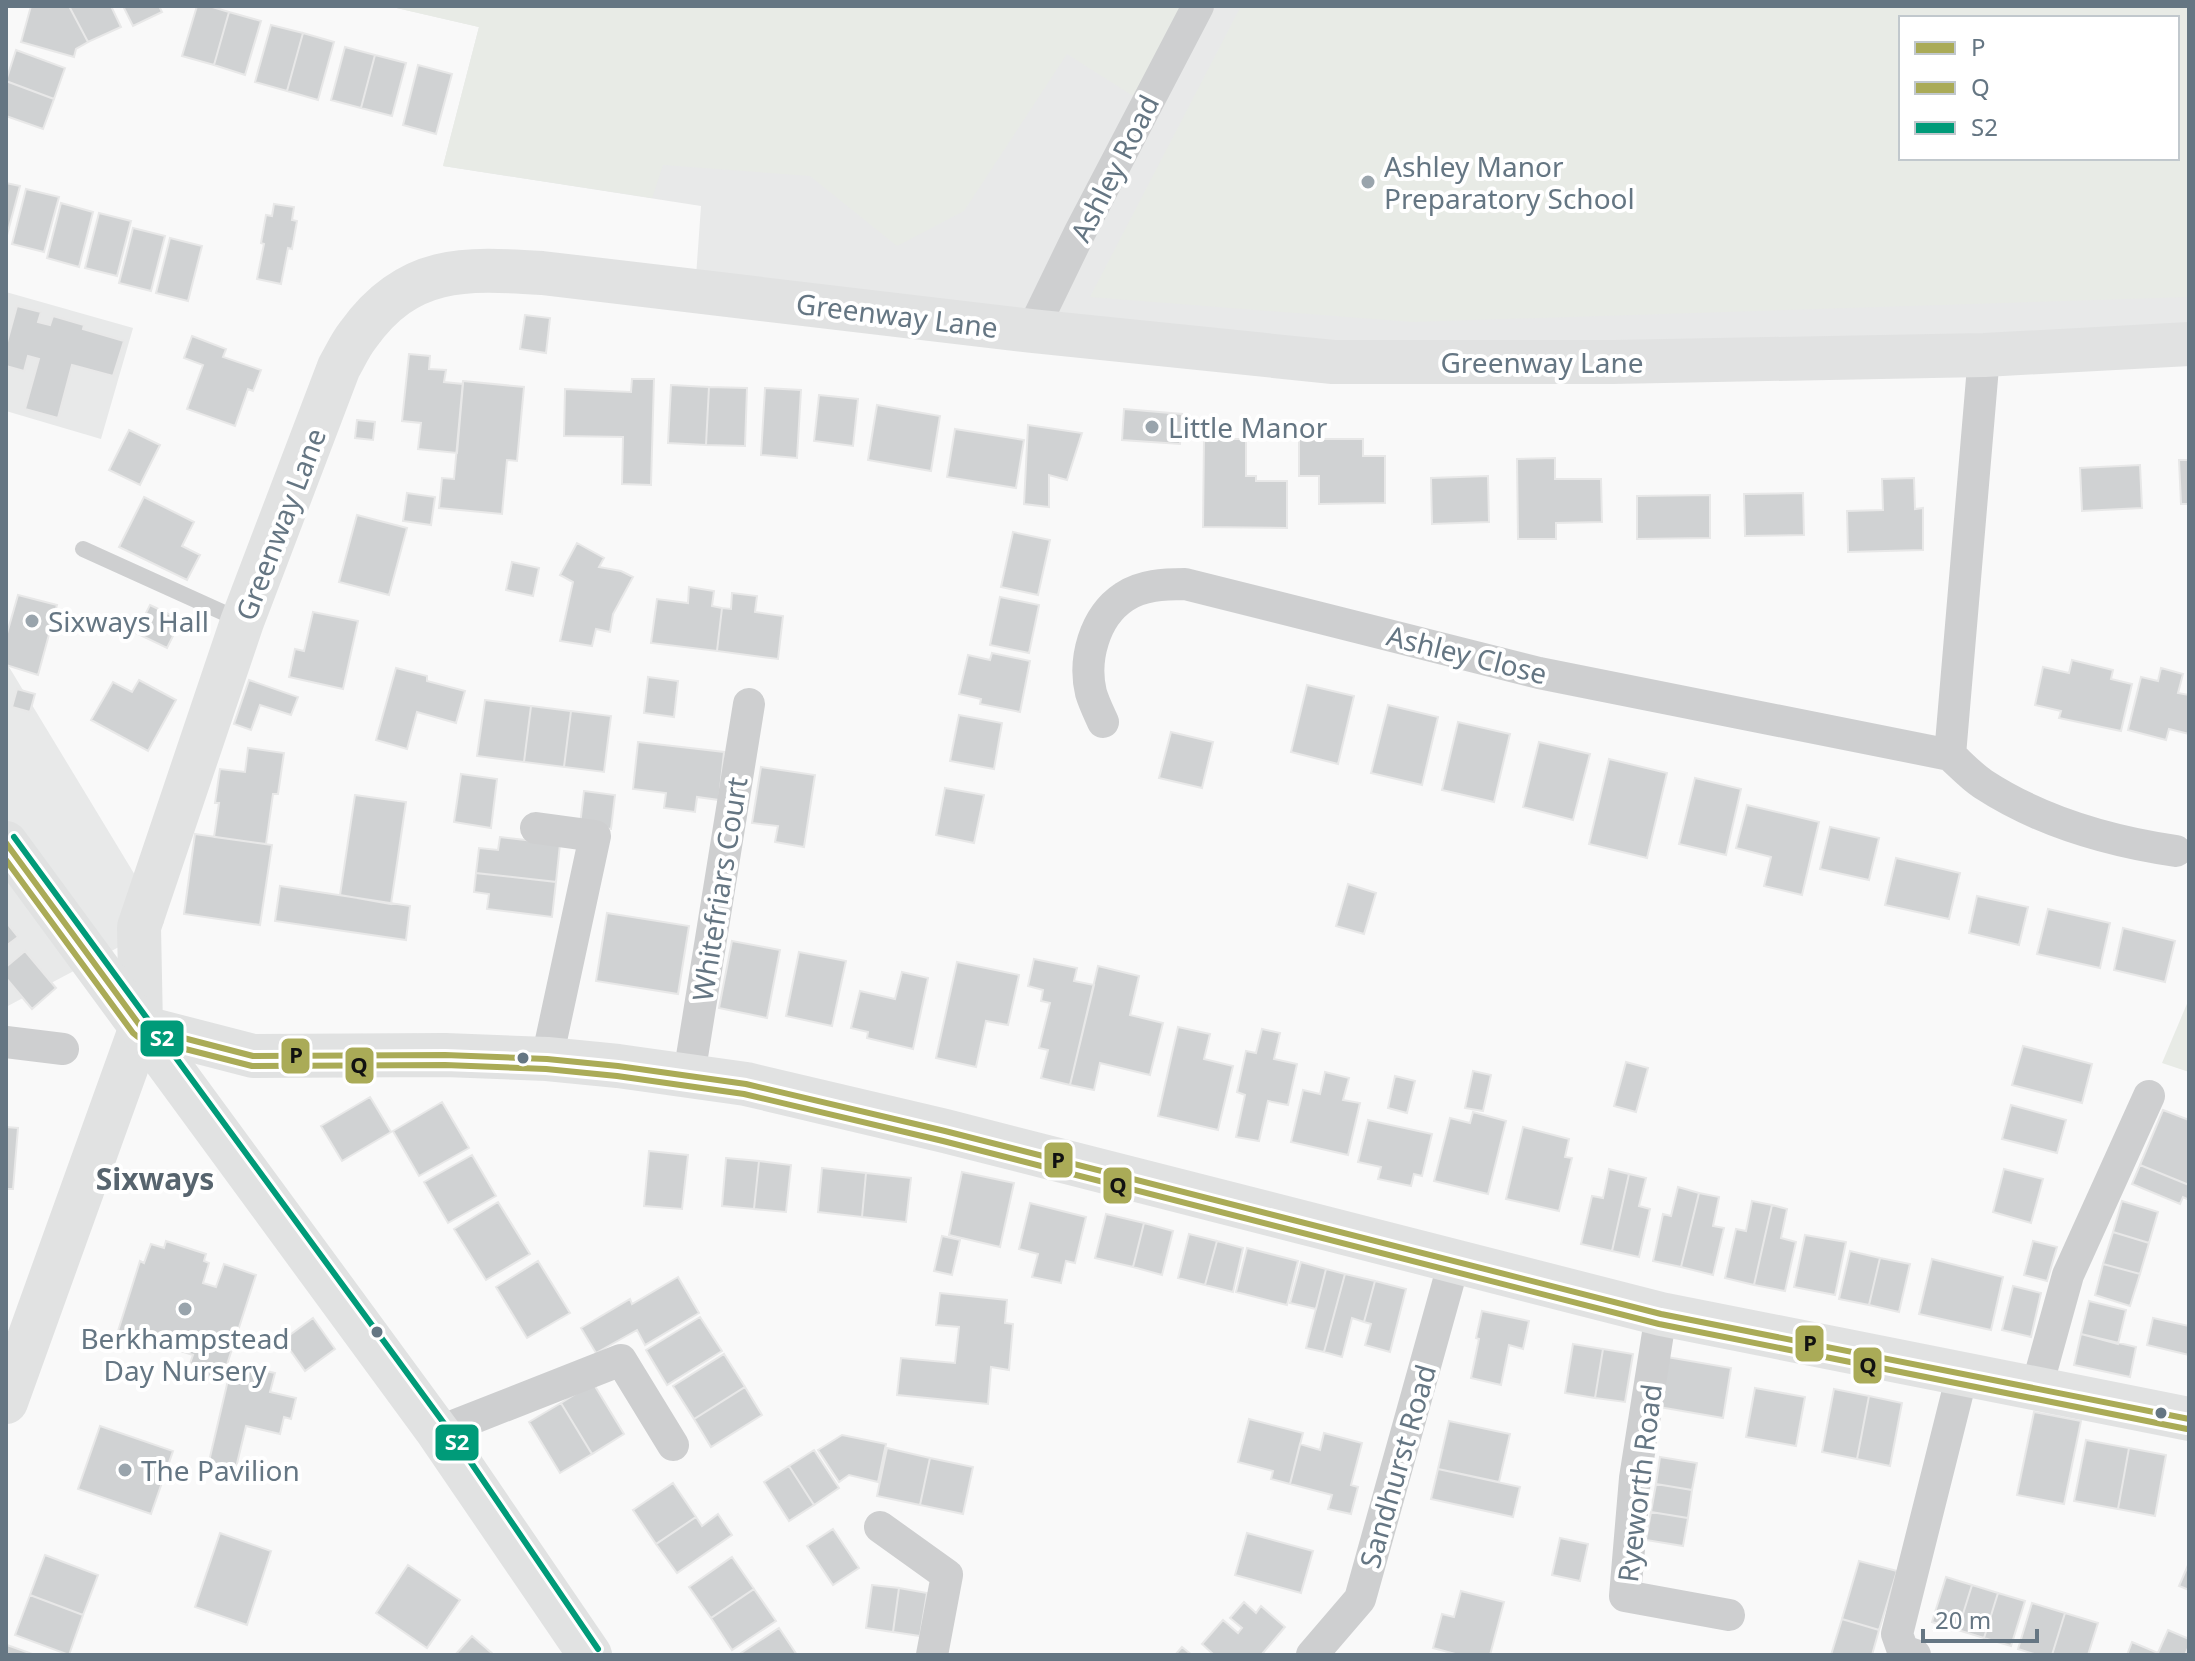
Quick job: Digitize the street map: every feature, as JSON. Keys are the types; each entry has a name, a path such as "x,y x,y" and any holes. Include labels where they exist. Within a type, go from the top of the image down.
{"main road":[{"name":"Greenway Lane","path":"141,1027 139,927 242,622 339,367 370,319 387,302 418,283 466,270 542,273 1032,331 1333,362 1613,362 1984,355 2189,344"},
{"path":"6,843 438,1432 590,1655"},
{"path":"141,1027 253,1056 430,1055 547,1059 746,1084 945,1131 1661,1314 2189,1419"},
{"path":"6,1402 141,1027"}],"street":[{"name":"Ashley Road","path":"1032,331 1198,6"},
{"path":"1984,355 1950,755 1980,783 2033,812 2096,835 2176,851"},
{"name":"Ashley Close","path":"1103,722 1088,677 1093,640 1101,624 1124,597 1164,584 1185,584 1539,673 1950,755"},
{"name":"Whitefriars Court","path":"689,1075 749,704"},
{"path":"536,828 595,836 547,1059"},
{"path":"6,1042 63,1049"},
{"path":"2036,1390 2068,1275 2149,1096"},
{"name":"Sandhurst Road","path":"1312,1655 1360,1599 1454,1262"},
{"name":"Ryeworth Road","path":"1661,1314 1635,1478 1625,1596 1729,1615"},
{"path":"438,1432 621,1360 673,1445"},
{"path":"1907,1654 1897,1634 1962,1375"},
{"path":"880,1527 947,1575 932,1655"}],"lane":[{"path":"83,549 242,622"}],"shaded area":[{"name":"Ashley Manor Preparatory School","path":"388,6 2189,6 2189,344 1613,362 695,291 701,206 443,166 479,27"},
{"path":"388,6 1191,6 1141,101 1067,54 964,211 897,246 810,176 663,165 652,198 443,166 479,27"},
{"path":"1241,6 2189,6 2189,297 1412,322 1090,297"},
{"path":"6,292 133,328 101,439 6,411"},
{"path":"6,662 164,923 6,1007"},
{"path":"2189,999 2189,1072 2162,1063"}],"building":[{"path":"31,6 69,6 88,42 76,49 74,57 21,42"},
{"path":"69,6 111,6 121,27 88,42"},
{"path":"123,6 159,6 162,12 133,26"},
{"path":"197,6 229,12 214,65 182,56"},
{"path":"229,12 261,21 245,75 214,65"},
{"path":"271,25 303,33 287,91 255,82"},
{"path":"303,33 334,42 318,100 287,91"},
{"path":"345,47 375,55 361,108 331,100"},
{"path":"16,50 65,68 54,99 6,81"},
{"path":"375,55 406,63 392,116 361,108"},
{"path":"418,65 452,74 436,134 403,125"},
{"path":"6,81 54,99 43,129 6,116"},
{"path":"6,183 20,186 6,239"},
{"path":"26,189 59,197 44,252 12,244"},
{"path":"61,203 93,212 79,267 47,258"},
{"path":"274,204 294,207 292,220 297,221 281,284 257,279 266,215 272,216"},
{"path":"99,213 131,221 117,276 85,268"},
{"path":"133,228 165,236 151,291 119,283"},
{"path":"170,238 202,246 188,301 156,293"},
{"path":"17,306 41,312 38,322 50,325 53,316 124,341 113,376 72,365 58,418 25,409 39,359 28,356 24,371 6,366 6,346"},
{"path":"525,315 550,318 546,353 520,349"},
{"path":"192,336 226,349 223,357 261,370 253,391 248,389 235,426 187,409 203,365 184,358"},
{"path":"409,354 430,356 429,369 446,370 444,382 463,384 457,453 418,449 421,423 402,421"},
{"path":"632,379 654,379 651,485 622,484 623,437 564,436 565,389 631,392"},
{"path":"463,381 524,387 517,461 507,460 502,514 439,508 442,478 454,479"},
{"path":"671,385 709,387 706,445 668,443"},
{"path":"709,387 747,388 745,446 706,445"},
{"path":"765,388 801,390 797,458 761,455"},
{"path":"819,395 858,399 853,446 814,441"},
{"path":"877,405 940,416 931,471 868,460"},
{"name":"Little Manor","path":"1124,409 1182,414 1180,444 1122,440"},
{"path":"357,420 375,422 373,440 355,438"},
{"path":"1028,425 1082,433 1067,480 1049,475 1049,507 1024,504"},
{"path":"955,429 1024,440 1016,488 947,477"},
{"path":"129,430 160,445 140,485 109,470"},
{"path":"1204,439 1246,439 1246,476 1256,476 1256,481 1287,481 1287,528 1203,527"},
{"path":"1299,439 1363,439 1363,456 1385,456 1385,503 1319,504 1319,476 1299,476"},
{"path":"1555,458 1555,479 1601,479 1602,522 1556,523 1556,539 1518,539 1517,459"},
{"path":"2179,460 2189,460 2189,504 2181,504"},
{"path":"2140,465 2142,508 2082,511 2080,468"},
{"path":"1488,476 1489,522 1432,524 1431,478"},
{"path":"1914,478 1915,509 1923,508 1923,550 1848,552 1847,511 1883,510 1882,479"},
{"path":"407,493 435,497 431,525 403,521"},
{"path":"1803,493 1804,535 1745,536 1744,494"},
{"path":"1710,495 1710,538 1637,539 1637,496"},
{"path":"144,497 194,522 182,546 200,555 187,580 119,547"},
{"path":"357,515 407,528 389,595 339,582"},
{"path":"1013,532 1050,540 1038,595 1001,587"},
{"path":"577,543 604,558 599,567 633,577 613,614 610,632 596,629 592,646 560,641 573,582 560,575"},
{"path":"512,562 539,568 533,596 506,590"},
{"path":"689,587 714,591 712,606 722,608 717,651 651,643 657,599 688,603"},
{"path":"732,593 757,596 755,612 783,616 778,659 717,651 722,608 731,609"},
{"name":"Sixways Hall","path":"18,595 57,605 38,675 6,665 6,637"},
{"path":"1000,597 1039,605 1029,653 990,645"},
{"path":"150,605 181,620 167,648 136,633"},
{"path":"313,612 358,621 343,689 289,677 295,649 304,651"},
{"path":"992,653 1030,661 1020,712 980,704 981,699 959,694 968,655 990,660"},
{"path":"2072,660 2113,670 2111,679 2132,684 2121,731 2059,718 2061,711 2035,705 2043,667 2069,673"},
{"path":"396,668 427,676 427,681 465,691 456,723 417,712 407,749 376,740"},
{"path":"2161,668 2183,674 2178,693 2189,695 2189,734 2169,729 2166,740 2128,730 2141,677 2158,681"},
{"path":"648,677 678,681 674,717 644,713"},
{"path":"139,680 176,700 148,751 91,720 113,682 132,692"},
{"path":"249,680 298,697 291,715 260,705 251,730 234,724"},
{"path":"1307,685 1354,696 1338,764 1291,752"},
{"path":"17,689 35,694 30,712 12,707"},
{"path":"485,700 531,706 524,762 477,756"},
{"path":"1388,705 1438,717 1422,785 1371,773"},
{"path":"531,706 571,711 564,767 524,762"},
{"path":"571,711 611,716 604,772 564,767"},
{"path":"959,715 1002,723 994,769 950,761"},
{"path":"1458,722 1510,734 1494,802 1442,790"},
{"path":"1171,732 1213,742 1202,788 1159,778"},
{"path":"638,742 724,752 719,800 697,797 695,812 664,808 666,793 633,789"},
{"path":"1539,742 1590,754 1573,820 1523,807"},
{"path":"248,748 284,753 278,794 273,794 266,844 214,837 220,769 245,772"},
{"path":"1609,759 1667,773 1647,858 1589,844"},
{"path":"761,767 815,775 804,847 775,842 778,826 752,823"},
{"path":"461,774 497,779 491,828 454,822"},
{"path":"1695,778 1741,789 1726,855 1679,844"},
{"path":"945,788 984,795 974,843 936,835"},
{"path":"584,791 615,795 611,829 580,825"},
{"path":"355,795 406,802 391,904 340,895"},
{"path":"1747,805 1819,822 1802,895 1764,886 1771,857 1736,848"},
{"path":"1830,827 1879,838 1869,880 1820,869"},
{"path":"195,834 272,845 260,925 184,914"},
{"path":"500,837 560,844 556,882 476,873 479,848 498,850"},
{"path":"1896,858 1960,873 1949,919 1885,905"},
{"path":"476,873 556,882 552,917 487,909 489,894 474,892"},
{"path":"1348,884 1376,893 1364,934 1336,926"},
{"path":"280,886 410,906 406,940 275,921"},
{"path":"1977,896 2028,907 2019,945 1969,933"},
{"path":"2048,909 2110,923 2100,968 2037,954"},
{"path":"607,913 689,926 678,994 596,981"},
{"path":"6,922 18,937 6,946"},
{"path":"2123,928 2175,941 2165,982 2114,970"},
{"path":"732,941 780,950 767,1018 719,1008"},
{"path":"25,951 56,988 32,1009 6,978 6,967"},
{"path":"799,952 846,961 832,1026 786,1016"},
{"path":"1034,959 1077,968 1074,981 1094,985 1070,1085 1041,1078 1048,1050 1039,1048 1050,1003 1041,1001 1043,990 1028,986"},
{"path":"957,962 1019,975 1008,1025 986,1021 976,1067 936,1058"},
{"path":"1098,966 1139,976 1130,1015 1163,1023 1150,1075 1100,1063 1094,1090 1070,1085"},
{"path":"902,972 928,978 913,1049 867,1038 868,1032 851,1028 860,991 895,999"},
{"path":"1178,1027 1210,1034 1204,1059 1233,1066 1218,1130 1158,1116"},
{"path":"1262,1029 1280,1033 1274,1059 1297,1064 1288,1105 1268,1101 1259,1141 1236,1137 1245,1095 1237,1092 1246,1051 1256,1053"},
{"path":"2023,1046 2092,1064 2082,1103 2012,1085"},
{"path":"1626,1062 1648,1068 1636,1112 1614,1106"},
{"path":"1473,1071 1491,1075 1483,1111 1465,1108"},
{"path":"1325,1072 1349,1078 1343,1100 1360,1103 1348,1155 1291,1142 1303,1090 1320,1094"},
{"path":"1395,1076 1415,1081 1407,1113 1388,1108"},
{"path":"370,1097 391,1132 342,1161 321,1126"},
{"path":"442,1102 469,1148 419,1176 393,1131"},
{"path":"2011,1105 2066,1120 2057,1153 2002,1139"},
{"path":"2163,1110 2189,1120 2189,1185 2140,1165"},
{"path":"1473,1112 1506,1121 1488,1194 1434,1181 1450,1118 1470,1123"},
{"path":"1368,1120 1432,1134 1422,1176 1414,1174 1411,1186 1378,1179 1381,1167 1358,1162"},
{"path":"6,1127 18,1128 13,1189 6,1189"},
{"path":"1523,1127 1569,1139 1565,1157 1572,1158 1559,1211 1506,1199"},
{"path":"649,1151 688,1155 682,1209 644,1206"},
{"path":"472,1155 496,1196 448,1223 424,1182"},
{"path":"726,1158 759,1161 754,1209 722,1206"},
{"path":"759,1161 791,1165 786,1212 754,1209"},
{"path":"2140,1165 2189,1185 2189,1200 2183,1197 2180,1204 2132,1184"},
{"path":"822,1168 866,1173 862,1217 818,1212"},
{"path":"1609,1169 1629,1174 1612,1251 1581,1244 1592,1196 1603,1198"},
{"path":"2004,1169 2043,1179 2031,1223 1993,1212"},
{"path":"962,1172 1014,1183 1000,1247 949,1235"},
{"path":"866,1173 911,1178 906,1222 862,1217"},
{"path":"1629,1174 1646,1178 1639,1206 1650,1209 1639,1257 1612,1251"},
{"path":"1678,1187 1699,1193 1681,1267 1653,1261 1663,1214 1671,1216"},
{"path":"1699,1193 1719,1197 1713,1226 1724,1228 1713,1275 1681,1267"},
{"path":"1752,1201 1772,1205 1754,1285 1725,1278 1736,1229 1746,1231"},
{"path":"2122,1201 2158,1212 2149,1243 2113,1232"},
{"path":"498,1202 530,1254 486,1280 454,1229"},
{"path":"1030,1203 1086,1217 1075,1263 1066,1261 1061,1283 1032,1277 1038,1254 1019,1249"},
{"path":"1772,1205 1787,1209 1781,1238 1796,1242 1785,1291 1754,1285"},
{"path":"1106,1214 1144,1223 1133,1267 1095,1258"},
{"path":"1144,1223 1173,1231 1162,1275 1133,1267"},
{"path":"2113,1232 2149,1243 2140,1274 2103,1264"},
{"path":"1189,1234 1217,1241 1205,1285 1178,1278"},
{"path":"1805,1235 1846,1242 1835,1295 1794,1287"},
{"path":"942,1236 960,1240 952,1275 934,1271"},
{"name":"Berkhampstead Day Nursery","path":"166,1241 206,1254 204,1261 209,1263 203,1283 216,1287 224,1264 256,1275 221,1383 187,1372 193,1355 118,1331 140,1261 144,1263 151,1244 164,1248"},
{"path":"1217,1241 1243,1248 1233,1292 1205,1285"},
{"path":"2033,1241 2057,1247 2047,1281 2024,1275"},
{"path":"1247,1248 1298,1261 1287,1305 1236,1292"},
{"path":"1850,1251 1880,1258 1869,1305 1839,1299"},
{"path":"1880,1258 1910,1264 1899,1312 1869,1305"},
{"path":"1932,1259 2003,1277 1991,1330 1919,1314"},
{"path":"538,1261 570,1313 527,1338 496,1287"},
{"path":"1301,1262 1326,1269 1316,1309 1290,1303"},
{"path":"2103,1264 2140,1274 2130,1306 2095,1295"},
{"path":"1326,1269 1345,1274 1324,1352 1306,1348"},
{"path":"1345,1274 1375,1281 1364,1322 1352,1318 1342,1357 1324,1352"},
{"path":"678,1277 699,1313 645,1345 637,1330 596,1353 581,1328 630,1299 632,1304"},
{"path":"1375,1281 1406,1289 1390,1352 1365,1345 1371,1324 1364,1322"},
{"path":"2013,1286 2041,1293 2031,1337 2002,1330"},
{"path":"940,1293 1007,1300 1005,1323 1013,1324 1009,1370 991,1367 988,1404 897,1395 901,1358 955,1363 959,1327 936,1325"},
{"path":"2089,1301 2126,1310 2118,1344 2081,1334"},
{"path":"1482,1311 1529,1321 1523,1349 1509,1345 1501,1385 1471,1378"},
{"path":"700,1317 722,1351 667,1385 646,1350"},
{"path":"313,1318 335,1349 305,1371 283,1340"},
{"path":"2153,1318 2189,1326 2189,1355 2147,1345"},
{"path":"2081,1334 2136,1347 2130,1377 2074,1365"},
{"path":"1573,1344 1603,1349 1595,1398 1565,1393"},
{"path":"1603,1349 1633,1354 1625,1402 1595,1398"},
{"path":"724,1354 745,1387 694,1419 673,1386"},
{"path":"1667,1357 1731,1368 1723,1418 1659,1407"},
{"path":"232,1363 275,1373 270,1392 296,1398 291,1419 284,1417 280,1434 246,1426 234,1476 207,1470"},
{"path":"593,1383 624,1434 592,1454 561,1403"},
{"path":"745,1387 762,1415 711,1447 694,1419"},
{"path":"1755,1388 1805,1397 1796,1446 1746,1437"},
{"path":"1834,1389 1869,1396 1857,1459 1822,1452"},
{"path":"1869,1396 1902,1403 1890,1466 1857,1459"},
{"path":"561,1403 592,1454 560,1473 529,1422"},
{"path":"2034,1412 2081,1421 2064,1504 2017,1495"},
{"path":"1249,1419 1303,1433 1290,1484 1271,1479 1273,1471 1238,1462"},
{"path":"1449,1421 1510,1434 1499,1482 1438,1469"},
{"name":"The Pavilion","path":"100,1426 173,1451 151,1514 78,1489"},
{"path":"1324,1433 1362,1443 1351,1485 1358,1487 1351,1514 1328,1509 1332,1495 1290,1484 1300,1444 1320,1450"},
{"path":"842,1435 886,1444 878,1482 849,1475 839,1482 818,1450"},
{"path":"2086,1440 2129,1448 2118,1509 2074,1501"},
{"path":"887,1448 930,1458 920,1505 877,1496"},
{"path":"2129,1448 2166,1455 2155,1516 2118,1509"},
{"path":"814,1450 839,1488 814,1505 789,1466"},
{"path":"1660,1457 1697,1463 1692,1490 1656,1484"},
{"path":"930,1458 973,1467 963,1514 920,1505"},
{"path":"789,1466 814,1505 789,1521 764,1482"},
{"path":"1438,1469 1520,1487 1513,1517 1431,1499"},
{"path":"673,1483 696,1517 656,1544 633,1510"},
{"path":"1656,1484 1692,1490 1688,1518 1651,1512"},
{"path":"1651,1512 1688,1518 1683,1546 1646,1540"},
{"path":"718,1514 732,1535 677,1573 656,1544 696,1517 702,1526"},
{"path":"833,1529 859,1568 833,1585 807,1546"},
{"path":"220,1533 271,1551 247,1625 195,1607"},
{"path":"1247,1533 1313,1551 1301,1593 1235,1575"},
{"path":"1560,1538 1588,1544 1580,1581 1552,1575"},
{"path":"45,1555 98,1575 83,1615 30,1595"},
{"path":"732,1557 754,1589 711,1618 689,1587"},
{"path":"1859,1561 1897,1571 1879,1630 1842,1619"},
{"path":"2189,1563 2189,1590 2179,1586"},
{"path":"408,1565 460,1600 427,1648 376,1613"},
{"path":"1946,1577 1972,1585 1958,1630 1932,1622"},
{"path":"872,1585 899,1588 893,1632 866,1628"},
{"path":"1972,1585 1998,1593 1984,1638 1958,1630"},
{"path":"899,1588 927,1593 920,1636 893,1632"},
{"path":"754,1589 776,1621 732,1650 711,1618"},
{"path":"1461,1591 1504,1602 1490,1655 1459,1655 1433,1648 1442,1614 1454,1617"},
{"path":"1998,1593 2025,1601 2011,1646 1984,1638"},
{"path":"30,1595 83,1615 69,1655 15,1635"},
{"path":"1244,1602 1256,1613 1261,1606 1285,1627 1263,1655 1214,1655 1202,1644 1223,1620 1238,1633 1242,1628 1230,1618"},
{"path":"2032,1603 2065,1613 2052,1655 2037,1655 2018,1649"},
{"path":"2065,1613 2098,1623 2088,1655 2052,1655"},
{"path":"1842,1619 1879,1630 1872,1655 1831,1655"},
{"path":"779,1628 797,1655 738,1655"},
{"path":"2168,1630 2189,1639 2185,1655 2157,1655"},
{"path":"472,1636 494,1655 455,1655"},
{"path":"2132,1642 2158,1653 2127,1655"},
{"path":"7,1645 35,1655 6,1655"},
{"path":"1182,1647 1192,1655 1175,1655"}],"transit line":[{"name":"S2","path":"14,837 446,1426 598,1649"},
{"name":"P","path":"6,843 141,1027 253,1056 445,1055 547,1059 746,1084 945,1131 1661,1314 2189,1419"},
{"name":"Q","path":"6,860 138,1037 252,1066 445,1065 546,1069 744,1094 943,1141 1659,1324 2187,1429"}],"place":[{"name":"Ashley Manor Preparatory School","path":"1368,182"},
{"name":"Little Manor","path":"1152,427"},
{"name":"Sixways Hall","path":"32,621"},
{"name":"Berkhampstead Day Nursery","path":"185,1309"},
{"name":"The Pavilion","path":"125,1470"}],"district":[{"name":"Sixways","path":"155,1178"}]}
